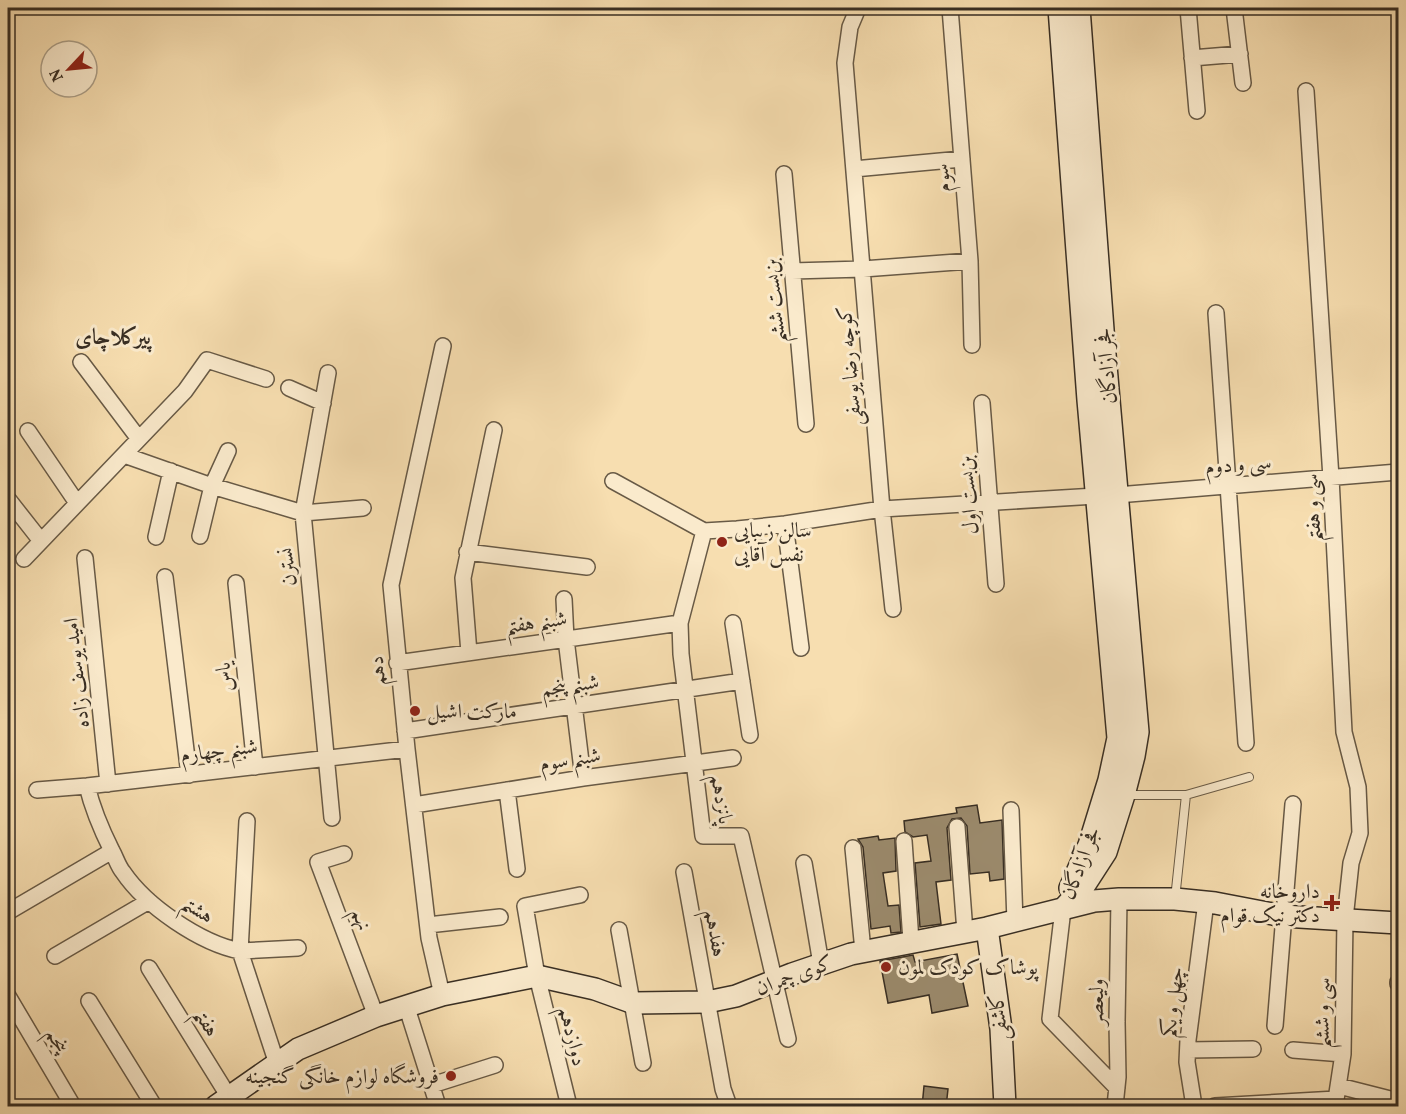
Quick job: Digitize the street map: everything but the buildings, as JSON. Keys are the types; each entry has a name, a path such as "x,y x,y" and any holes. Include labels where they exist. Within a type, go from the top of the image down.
{"street":[{"name":"کوچه رضا یوسفی","path":"854,8 845,63 882,509 893,609"},
{"name":"سوم","path":"950,8 970,261 972,345"},
{"name":"فجر آزادگان","path":"1059,8 1106,496 1138,732 1124,795 1097,849 1084,886 1063,909"},
{"name":"فجر آزادگان","path":"1079,8 1118,738 1097,849"},
{"path":"1188,8 1197,111"},
{"path":"1234,8 1243,83"},
{"path":"1192,58 1240,54"},
{"name":"سی و هفتم","path":"1306,91 1332,478 1344,732 1358,787 1360,833 1351,863 1345,919"},
{"path":"854,169 962,159"},
{"name":"بن‌بست ششم","path":"784,174 806,424"},
{"path":"792,271 862,269 970,261"},
{"path":"1216,314 1246,743"},
{"name":"دهم","path":"442,995 428,926 397,663 391,585 443,346"},
{"path":"24,559 185,391 207,360 266,379"},
{"path":"81,362 139,439"},
{"name":"نسترن","path":"328,373 303,513 332,818"},
{"path":"289,388 323,403"},
{"name":"بن‌بست اول","path":"982,403 996,584"},
{"path":"469,652 463,578 494,430"},
{"path":"28,431 77,503"},
{"path":"200,536 212,486 228,452"},
{"path":"124,455 212,486 303,513 363,508"},
{"path":"156,537 171,471"},
{"name":"سی و دوم","path":"1106,496 1398,472"},
{"path":"613,481 704,531 737,530 882,509 1106,496"},
{"path":"8,499 41,541"},
{"path":"785,524 801,648"},
{"name":"پانزدهم","path":"704,531 680,622 685,689 703,836 741,836 788,1039"},
{"path":"467,552 587,567"},
{"name":"امید یوسف زاده","path":"85,558 108,784"},
{"path":"165,577 189,775"},
{"name":"یاس","path":"236,583 255,767"},
{"path":"564,599 566,639 583,778"},
{"name":"شبنم هفتم","path":"397,663 680,622"},
{"path":"733,623 750,735"},
{"name":"شبنم پنجم","path":"405,731 742,681"},
{"name":"شبنم چهارم","path":"37,790 108,784 407,749"},
{"name":"شبنم سوم","path":"414,805 583,778 733,758"},
{"name":"هشتم","path":"87,786 93,812 122,872 149,901 193,934 224,948 240,951 298,948"},
{"path":"507,790 518,869"},
{"path":"1275,1026 1293,804"},
{"path":"1011,810 1015,922"},
{"path":"247,821 240,951 276,1064"},
{"path":"957,827 965,932"},
{"path":"904,841 911,941"},
{"path":"853,848 863,951"},
{"path":"8,912 112,851"},
{"name":"نهم","path":"344,854 318,862 376,1016"},
{"path":"804,863 821,964"},
{"name":"هفدهم","path":"684,872 723,1089 729,1107"},
{"name":"دوازدهم","path":"569,1107 537,976 525,906 580,896"},
{"name":"کوی چمران","path":"223,1102 298,1049 376,1016 442,995 537,976 595,989 634,1003 707,1002 736,996 863,951 987,928 1094,901 1119,898 1175,899 1206,902 1283,916 1398,923"},
{"name":"ولیعصر","path":"1115,1107 1119,898"},
{"path":"55,956 149,901"},
{"name":"چهل و یکم","path":"1194,1107 1187,1062 1206,902"},
{"path":"1063,909 1050,1019 1117,1088"},
{"path":"428,926 500,916"},
{"name":"سی و ششم","path":"1337,1097 1343,1054 1345,919"},
{"name":"کاشفی","path":"987,928 1001,1029 1005,1107"},
{"path":"618,930 634,1003 643,1063"},
{"name":"هفتم","path":"149,969 223,1102"},
{"name":"پنجم","path":"8,996 73,1107"},
{"path":"89,1001 154,1107"},
{"path":"406,1005 438,1107"},
{"path":"1188,1050 1253,1049"},
{"path":"1293,1050 1343,1054"},
{"path":"432,1085 495,1065"},
{"path":"1215,1107 1337,1097 1398,1101"}],"lane":[{"path":"1124,795 1186,795 1249,777"},
{"path":"1175,899 1186,795"}],"place":[{"name":"سالن زیبایی نفس آقایی","path":"722,542"},
{"name":"مارکت اشیل","path":"415,711"},
{"name":"داروخانه دکتر نیک قوام","path":"1332,903"},
{"name":"پوشاک کودک لمون","path":"886,967"},
{"name":"فروشگاه لوازم خانگی گنجینه","path":"451,1076"}],"district":[{"name":"پیرکلاچای","path":"113,336"}]}
